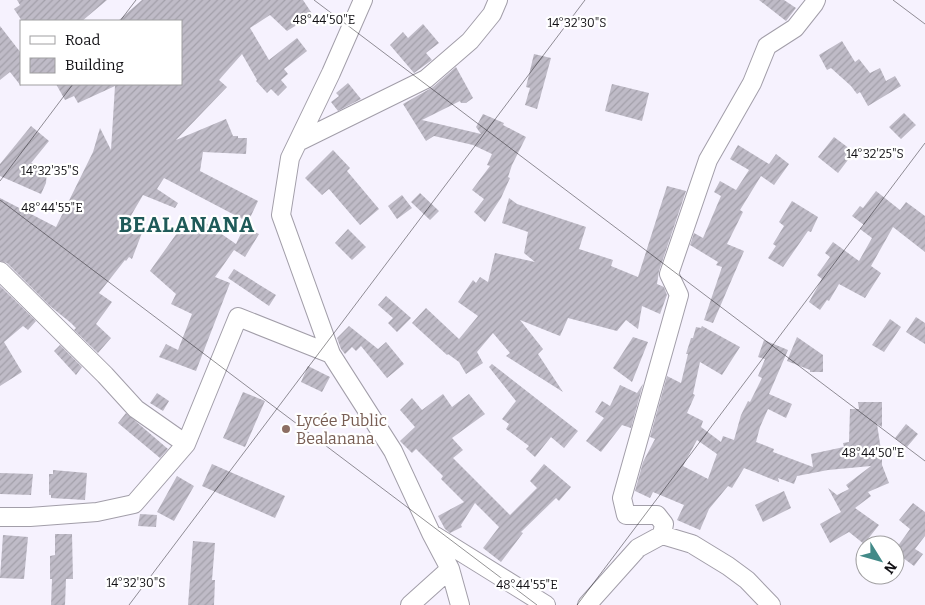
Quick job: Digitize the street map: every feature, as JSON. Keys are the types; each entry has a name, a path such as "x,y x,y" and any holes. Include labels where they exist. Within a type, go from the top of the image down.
{"street":[{"path":"363,0 331,73 290,158 281,215 332,354 393,451 431,533 450,568 460,605"},
{"path":"298,142 426,78 470,41 492,14 498,0"},
{"path":"662,535 664,524 657,515 626,515 622,498 679,295 669,274 708,160 752,83 767,46 795,28 816,0"},
{"path":"0,271 105,375 136,410 186,444"},
{"path":"0,517 30,517 97,512 134,504 186,444 238,317 332,354"},
{"path":"431,533 546,605"},
{"path":"587,605 638,548 662,535 692,544 728,566 747,580 771,605"},
{"path":"410,605 450,568"}],"building":[{"path":"17,0 107,0 83,20 21,20 14,9 20,5"},
{"path":"142,0 303,0 313,15 287,31 270,15 250,28 269,60 297,38 307,51 284,69 288,74 281,80 287,87 278,96 271,89 267,93 256,81 242,54 219,80 227,87 176,140 226,119 233,136 247,138 246,154 203,152 200,171 258,201 248,222 164,178 157,189 178,203 175,208 143,195 129,219 145,225 132,259 129,257 125,260 99,293 112,302 96,324 111,338 98,353 74,330 76,328 71,323 50,306 7,263 0,261 0,198 56,227 93,152 100,128 111,150 115,86 78,103 74,96 65,100 57,85 182,85 182,20 119,20"},
{"path":"759,0 784,0 796,8 786,21"},
{"path":"423,24 439,43 426,53 432,60 414,73 390,45 403,32 408,38"},
{"path":"0,26 20,52 20,85 10,72 0,80"},
{"path":"842,41 855,62 859,59 870,73 880,68 886,81 895,76 901,86 868,106 860,92 857,94 831,68 827,70 819,55"},
{"path":"534,54 551,58 537,109 525,105 530,88 526,87"},
{"path":"456,67 473,98 466,103 461,103 460,101 422,120 481,134 476,127 483,114 504,123 503,125 526,137 512,165 508,177 510,178 501,198 485,222 474,212 484,199 472,190 490,166 487,165 492,154 473,145 434,136 426,141 403,104 433,87"},
{"path":"348,83 361,99 338,111 331,102 339,96 336,93"},
{"path":"612,84 649,93 642,121 605,111"},
{"path":"904,113 916,125 901,139 889,127"},
{"path":"31,126 49,141 31,163 47,170 46,183 41,194 0,176 0,164"},
{"path":"834,137 854,152 838,173 818,157"},
{"path":"738,145 769,164 776,154 789,164 774,185 761,176 740,210 743,212 727,244 744,251 713,323 704,320 722,267 716,265 718,262 690,245 694,233 703,238 721,196 714,192 720,181 736,190 749,170 730,159"},
{"path":"333,150 350,168 347,171 379,209 360,225 329,189 322,195 305,178"},
{"path":"667,186 686,191 659,271 657,284 664,287 667,295 660,314 642,306 638,329 626,320 617,331 568,318 560,336 520,320 543,349 538,354 563,392 506,356 510,353 493,333 477,352 483,363 466,374 459,362 447,355 412,323 426,308 459,339 478,316 458,302 473,280 476,283 480,277 488,282 495,253 535,262 524,253 528,232 502,223 509,198 517,204 586,227 579,249 613,260 611,266 638,277"},
{"path":"876,191 900,210 906,202 925,216 925,252 893,227 871,266 881,273 865,298 839,284 829,301 827,300 820,310 809,302 822,279 817,275 830,257 825,253 833,242 859,261 872,238 860,229 864,225 852,216 860,206 863,208"},
{"path":"420,193 439,211 430,220 411,202"},
{"path":"402,195 412,208 397,219 388,206"},
{"path":"792,201 818,217 811,232 808,231 783,267 768,258 776,246 773,244 784,226 779,222"},
{"path":"197,217 236,244 244,227 259,234 245,257 234,250 215,277 230,283 196,371 159,357 166,344 178,350 192,314 171,304 176,294 150,271 182,226 191,232"},
{"path":"348,229 366,247 352,260 335,243"},
{"path":"234,269 276,295 269,306 228,278"},
{"path":"0,286 36,321 28,330 23,326 4,342 22,372 0,386"},
{"path":"386,296 411,318 397,332 388,323 393,318 378,305"},
{"path":"916,317 925,323 925,344 906,332"},
{"path":"890,319 901,327 884,352 872,345"},
{"path":"349,326 378,349 386,342 404,364 387,378 361,346 356,351 352,347 345,354 337,338"},
{"path":"702,326 740,347 722,375 700,362 693,394 695,395 687,413 703,421 701,427 721,442 723,436 734,440 741,415 762,378 758,376 765,359 758,357 764,340 788,350 769,394 792,404 786,418 768,409 756,442 774,449 773,452 813,467 811,454 844,447 843,443 849,442 850,409 859,409 858,402 882,402 882,427 877,424 881,450 876,451 880,460 882,459 882,465 889,483 868,492 871,496 855,508 879,525 871,535 855,535 855,537 849,532 830,543 820,524 841,512 828,488 837,495 849,489 846,485 871,466 828,470 797,476 794,484 778,478 779,482 744,468 732,488 728,486 709,509 700,530 677,520 684,505 653,492 650,498 635,491 643,462 655,439 650,437 667,376 681,383 688,354 686,354 696,327 701,328","holes":["697,440 717,454 708,479 683,466"]},
{"path":"633,337 648,342 632,382 613,368"},
{"path":"797,337 823,355 823,372 810,372 810,370 787,361"},
{"path":"60,345 82,367 76,375 54,351"},
{"path":"492,364 578,431 564,448 551,437 535,457 526,449 529,446 506,429 509,424 502,419 516,401 489,367"},
{"path":"308,366 330,377 322,392 301,382"},
{"path":"643,384 631,428 622,425 601,452 586,441 604,418 595,412 602,401 610,406 620,385 637,393"},
{"path":"243,392 265,401 245,447 223,438"},
{"path":"157,393 169,401 163,411 150,403"},
{"path":"443,394 452,407 469,394 485,414 452,438 463,450 453,458 510,515 537,488 530,481 544,464 571,487 559,501 556,498 521,532 523,533 501,562 483,548 499,527 475,503 461,525 462,527 450,533 445,529 438,516 464,502 441,479 443,476 416,449 412,453 400,441 415,427 400,410 412,398 422,410"},
{"path":"126,413 168,449 160,458 118,423"},
{"path":"906,424 918,434 907,447 895,438"},
{"path":"212,464 285,496 275,518 202,486"},
{"path":"53,470 87,473 85,500 51,498 51,495 49,495 49,474 53,474"},
{"path":"0,473 33,474 31,495 0,494"},
{"path":"177,476 194,486 174,521 157,512"},
{"path":"784,491 791,508 763,522 755,505"},
{"path":"913,503 925,512 925,536 915,549 923,554 914,566 905,559 905,536 910,529 899,520"},
{"path":"140,514 157,515 156,527 138,526"},
{"path":"55,534 72,534 73,579 66,579 65,605 51,605 52,579 50,579 50,556 55,555"},
{"path":"3,535 28,537 24,579 0,578"},
{"path":"193,541 215,543 212,580 215,580 214,605 188,605"}],"place":[{"name":"Lycée Public Bealanana","path":"286,429"}],"district":[{"name":"BEALANANA","path":"187,225"}]}
